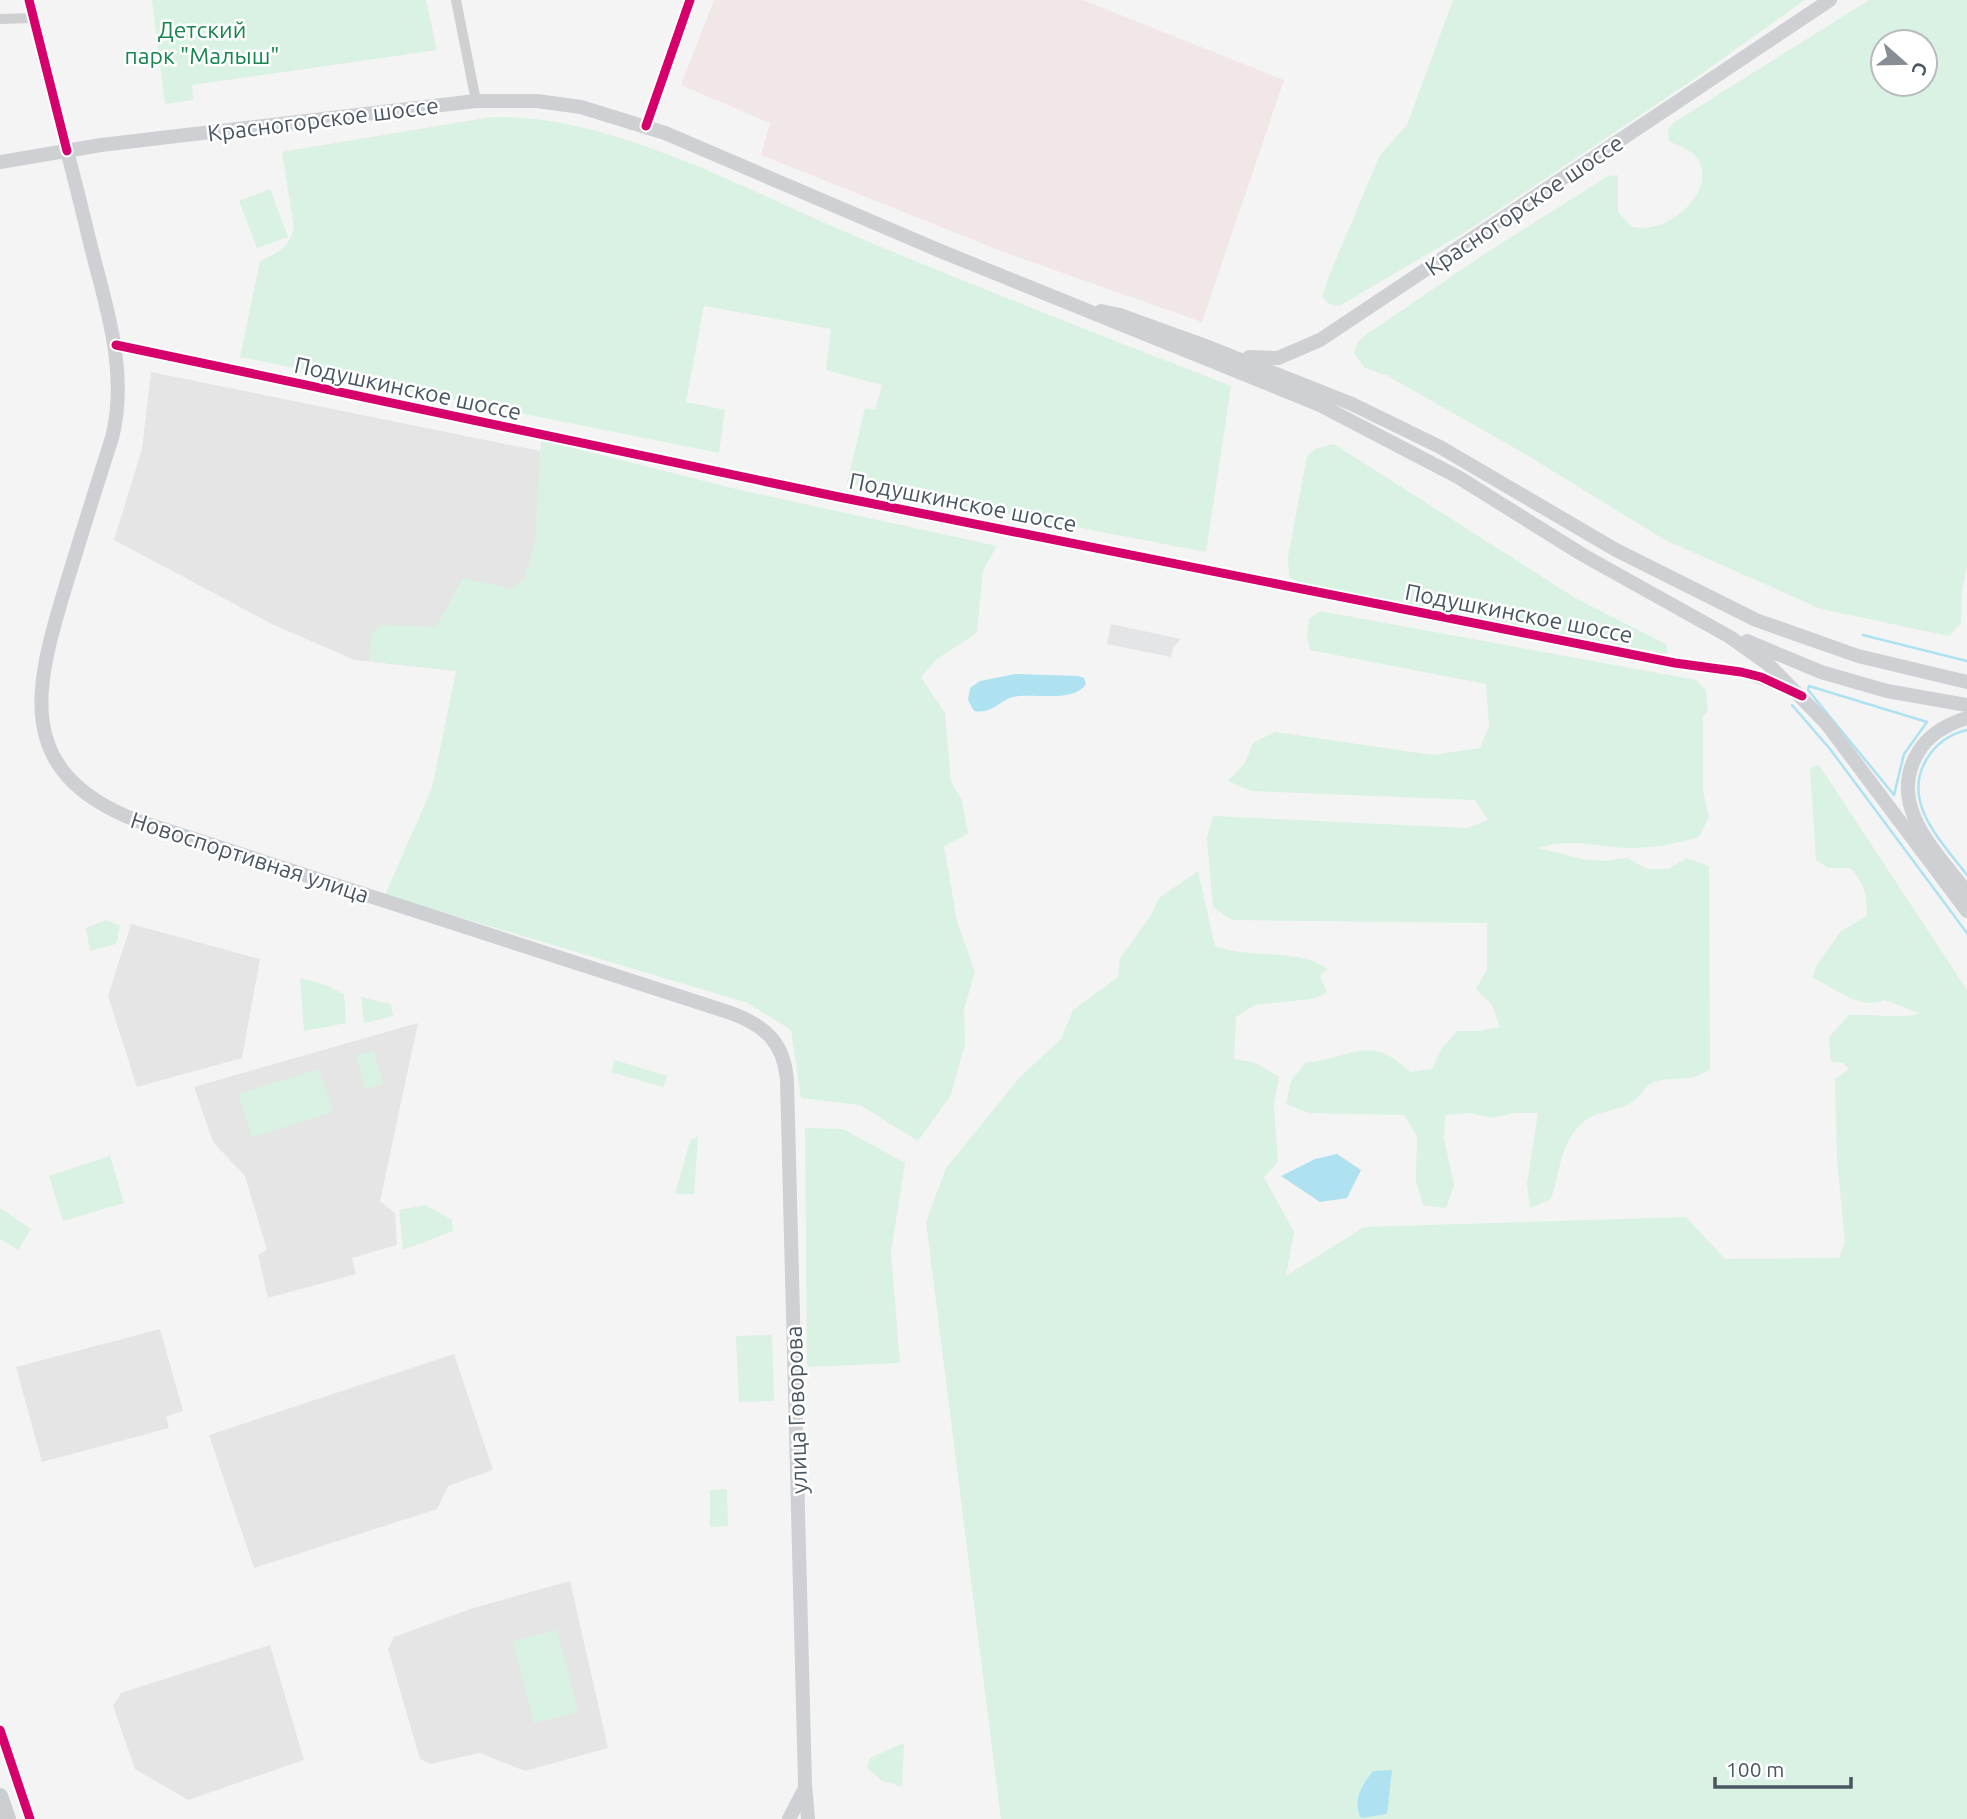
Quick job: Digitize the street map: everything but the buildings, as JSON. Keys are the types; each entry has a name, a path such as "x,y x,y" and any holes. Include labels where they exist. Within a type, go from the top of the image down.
{"main road":[{"name":"Красногорское шоссе","path":"1203,345 1264,359 1286,356 1313,344 1830,0"},
{"name":"Красногорское шоссе","path":"0,162 67,151 476,101 561,104 646,126 1076,307"},
{"name":"Новоспортивная улица","path":"67,151 116,345 117,419 48,645 40,683 42,723 52,749 67,774 94,799 135,820 731,1013 756,1024 774,1039"},
{"path":"1076,307 1121,315 1321,390 1440,447 1615,550 1756,620 1858,656 1967,682"},
{"path":"1076,307 1356,422 1458,477 1583,555 1710,625 1759,657 1801,696 1840,741 1967,911"},
{"path":"1710,625 1821,672 1887,691 1967,705"},
{"path":"1967,718 1946,726 1922,746 1910,770 1907,793 1917,825 1967,892"},
{"name":"улица Говорова","path":"774,1039 786,1061 787,1080 808,1819"},
{"name":"улица Говорова","path":"789,1819 800,1802 805,1784"},
{"path":"0,1796 8,1819"}],"street":[{"path":"29,0 67,151"},
{"path":"646,126 690,0"},
{"path":"456,1 476,101"},
{"path":"0,19 34,18"},
{"name":"Подушкинское шоссе","path":"116,345 865,503 1675,663 1741,672 1761,677 1801,696"},
{"path":"0,1730 30,1819"}],"shaded area":[{"path":"714,0 1083,0 1284,80 1202,322 1003,252 761,155 770,123 681,85"},
{"path":"151,372 545,452 542,522 527,586 456,671 355,660 274,625 114,540 142,449"},
{"path":"1111,624 1181,639 1173,648 1171,657 1107,644"},
{"path":"131,924 260,959 242,1058 137,1087 108,996"},
{"path":"418,1023 380,1201 395,1213 397,1245 352,1258 356,1274 268,1298 258,1255 267,1250 245,1176 213,1142 194,1087"},
{"path":"160,1329 183,1411 166,1417 169,1428 42,1462 16,1367"},
{"path":"454,1354 493,1470 448,1486 437,1509 254,1568 209,1435"},
{"path":"570,1581 608,1748 525,1771 480,1753 430,1764 420,1759 388,1649 394,1637 470,1609"},
{"path":"270,1645 304,1760 188,1800 135,1769 113,1706 121,1693"}],"green space":[{"name":"Детский парк \"Малыш\"","path":"152,0 426,0 437,50 192,85 193,100 165,104"},
{"path":"1453,0 1805,0 1687,84 1467,231 1339,306 1329,304 1322,297 1329,276 1380,155 1407,125"},
{"path":"1869,0 1967,0 1967,565 1962,592 1961,623 1949,636 1821,609 1665,540 1525,454 1386,375 1365,368 1354,353 1357,343 1364,336 1486,253 1608,176 1618,175 1618,212 1631,226 1656,226 1682,212 1699,189 1702,176 1700,163 1695,155 1669,141 1668,131 1673,123"},
{"path":"492,117 538,119 585,128 633,142 728,179 954,277 1231,386 1206,552 847,483 865,408 875,410 882,385 826,370 831,329 704,306 686,402 725,410 719,453 240,357 260,261 286,245 294,228 282,152"},
{"path":"270,189 288,237 257,248 239,201"},
{"path":"541,440 740,490 997,546 983,570 977,633 937,659 921,677 945,713 951,782 962,800 968,834 944,846 957,921 975,972 964,1009 965,1044 951,1095 918,1141 860,1105 801,1098 791,1030 748,1003 385,895 432,788 456,671 369,661 371,635 381,625 436,627 463,578 511,589 524,580 535,543"},
{"path":"1334,444 1577,599 1666,644 1668,654 1307,586 1289,577 1288,557 1307,456 1315,449"},
{"path":"1320,611 1696,680 1706,690 1708,711 1703,715 1703,791 1709,817 1699,837 1647,847 1561,843 1538,848 1582,859 1605,861 1627,858 1647,869 1668,869 1687,858 1709,866 1710,1069 1689,1078 1654,1082 1630,1103 1600,1113 1579,1125 1563,1154 1551,1199 1530,1208 1527,1184 1538,1113 1515,1113 1492,1118 1469,1113 1445,1115 1444,1138 1454,1185 1446,1208 1423,1205 1416,1182 1417,1136 1404,1115 1309,1113 1286,1104 1291,1081 1305,1063 1372,1050 1396,1060 1410,1072 1432,1069 1442,1048 1457,1031 1500,1027 1492,1005 1476,989 1487,969 1487,923 1232,920 1213,907 1207,838 1213,816 1467,828 1488,820 1475,800 1252,791 1228,781 1245,763 1253,743 1275,732 1433,755 1480,748 1489,726 1486,684 1310,650 1307,636 1309,619"},
{"path":"1819,765 1967,990 1967,1819 1001,1819 926,1222 946,1168 1020,1077 1061,1039 1073,1010 1118,977 1120,958 1150,917 1159,898 1198,871 1215,946 1243,952 1302,958 1328,969 1320,976 1327,993 1311,999 1255,1005 1236,1017 1234,1059 1256,1063 1279,1077 1274,1106 1278,1162 1264,1177 1294,1232 1286,1276 1364,1227 1686,1217 1725,1259 1839,1258 1845,1241 1837,1159 1835,1079 1849,1069 1843,1063 1831,1062 1829,1037 1849,1015 1906,1016 1919,1013 1885,1000 1857,1000 1813,978 1816,966 1841,931 1867,916 1864,890 1850,868 1828,868 1816,860 1810,768"},
{"path":"106,920 120,926 116,944 90,951 86,928"},
{"path":"300,978 323,984 344,994 346,1023 304,1031"},
{"path":"361,997 391,1004 393,1016 364,1023"},
{"path":"374,1051 383,1084 365,1089 356,1055"},
{"path":"615,1060 667,1076 663,1087 611,1072"},
{"path":"319,1069 333,1112 252,1137 238,1094"},
{"path":"805,1128 843,1129 905,1163 891,1252 900,1363 807,1367"},
{"path":"698,1136 694,1194 675,1194 690,1141"},
{"path":"110,1156 124,1203 63,1221 49,1176"},
{"path":"425,1205 452,1220 453,1231 403,1250 399,1210"},
{"path":"0,1208 31,1229 18,1250 0,1239"},
{"path":"772,1335 774,1401 739,1402 736,1336"},
{"path":"727,1489 728,1526 710,1527 710,1490"},
{"path":"557,1630 578,1712 534,1723 513,1641"},
{"path":"904,1743 902,1787 881,1780 867,1768 870,1758"}],"water":[{"path":"1015,674 1078,676 1084,678 1086,684 1080,690 1065,695 1013,697 987,710 974,711 968,700 970,688 980,681"},
{"path":"1337,1154 1361,1170 1347,1198 1320,1202 1281,1176 1315,1159"},
{"path":"1392,1770 1387,1814 1361,1818 1358,1799 1365,1782 1373,1771"}],"waterway":[{"path":"1863,635 1967,661"},
{"path":"1809,686 1927,722 1904,754 1894,795 1808,690 1809,686"},
{"path":"1792,705 1830,749 1967,933"},
{"path":"1967,730 1955,734 1936,747 1920,773 1918,789 1927,820 1967,875"}],"cycle path":[{"path":"29,0 67,151"},
{"path":"646,126 690,0"},
{"path":"116,345 839,497 1675,663 1741,672 1761,677 1802,696"},
{"path":"0,1730 30,1819"}]}
